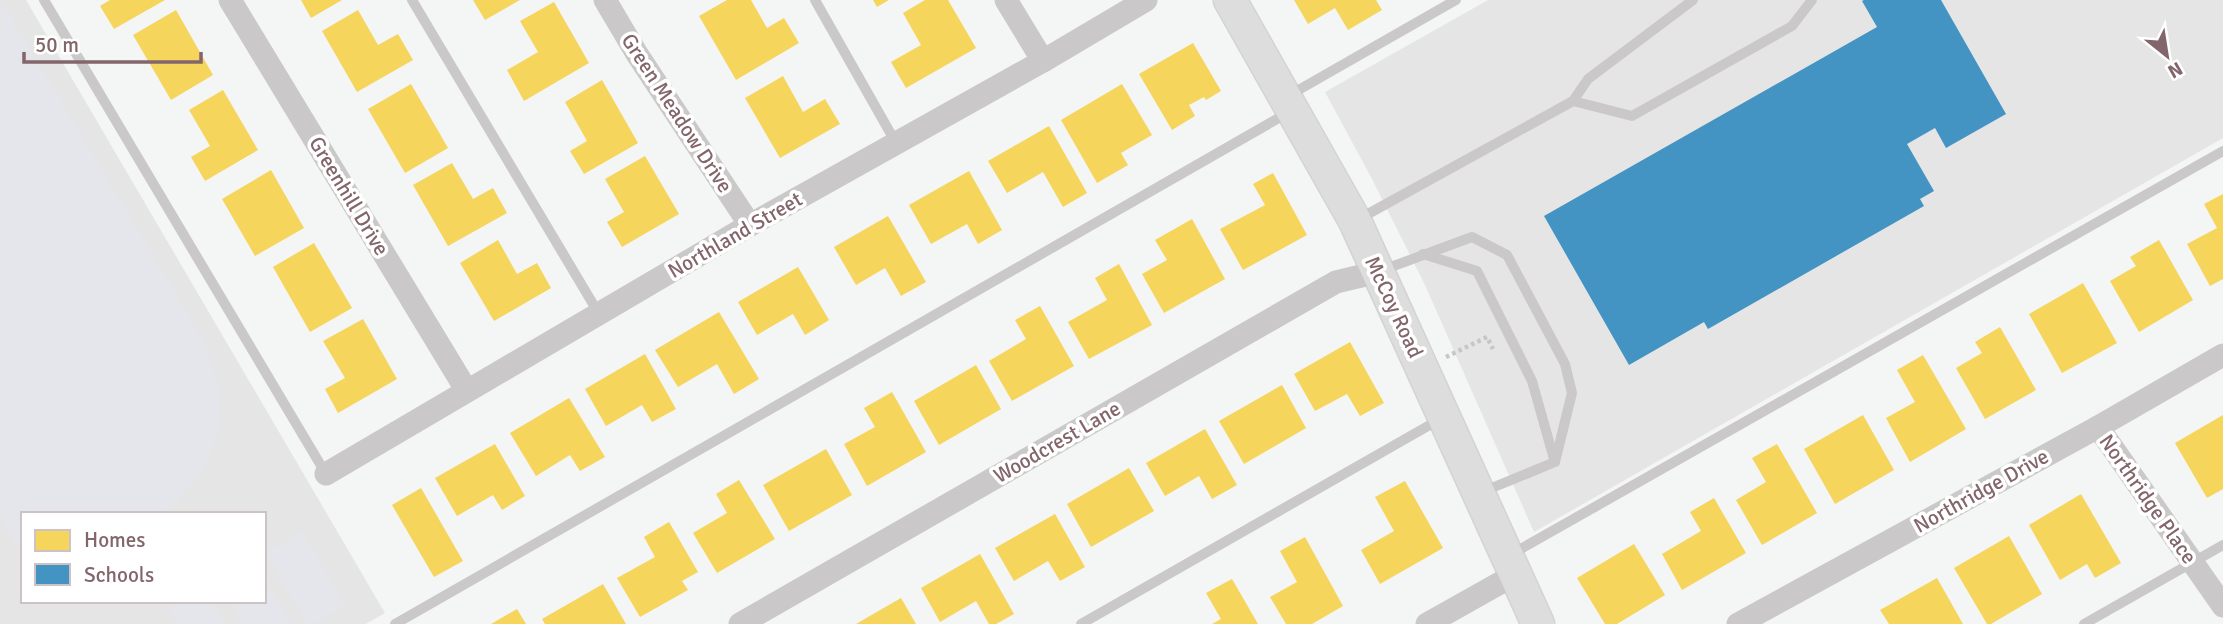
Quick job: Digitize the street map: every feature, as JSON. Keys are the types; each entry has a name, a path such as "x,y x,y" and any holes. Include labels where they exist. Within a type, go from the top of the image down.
{"street":[{"name":"Greenhill Drive","path":"230,0 467,391"},
{"name":"Green Meadow Drive","path":"605,0 637,54 750,225"},
{"path":"1006,0 1043,61"},
{"name":"Northland Street","path":"326,474 750,225 1043,61 1146,0"},
{"name":"McCoy Road","path":"1230,0 1355,221 1538,624"},
{"name":"Woodcrest Lane","path":"740,624 1336,282 1378,272"},
{"name":"Northridge Drive","path":"1738,624 2098,427 2223,355"},
{"name":"Northridge Place","path":"2098,427 2223,606"},
{"path":"1427,624 1512,565"}],"lane":[{"path":"44,0 326,474"},
{"path":"412,0 598,314"},
{"path":"815,0 896,143"},
{"path":"395,624 1290,103 1456,0"},
{"path":"1355,221 1573,101 1588,79 1693,0"},
{"path":"1573,101 1632,116 1793,26 1812,0"},
{"path":"1512,565 2223,151"},
{"path":"1378,272 1472,237 1507,255 1565,364 1572,393 1555,462"},
{"path":"1423,254 1477,271 1532,381 1555,462"},
{"path":"1081,624 1444,416"},
{"path":"1479,493 1555,462"},
{"path":"2084,624 2223,545"}],"path":[{"path":"1446,357 1487,337 1493,349"}],"shaded area":[{"path":"0,0 26,0 385,613 366,624 0,624"},
{"path":"1,0 206,345 219,391 218,431 204,469 179,501 163,512 21,512 21,554 0,517"},
{"path":"1488,0 2223,0 2223,138 1534,532 1425,285 1325,92"},
{"path":"303,532 345,606 312,624 307,624 266,553"},
{"path":"266,580 291,624 243,624 231,603 266,603"},
{"path":"179,603 213,603 225,624 177,624 168,609"}],"building: Homes":[{"path":"110,0 165,0 114,29 100,6"},
{"path":"301,0 342,0 311,18"},
{"path":"473,0 520,0 485,20"},
{"path":"727,0 751,0 767,28 784,18 799,43 736,80 699,16"},
{"path":"873,0 889,0 877,7"},
{"path":"925,0 948,0 976,48 906,88 891,62 921,45 903,13"},
{"path":"1294,0 1376,0 1382,10 1348,30 1335,8 1308,24"},
{"path":"554,2 589,63 524,101 507,70 538,52 520,21"},
{"path":"176,10 213,75 171,100 133,35"},
{"path":"358,10 378,45 398,34 413,60 357,92 322,31"},
{"path":"1193,43 1221,91 1206,100 1204,97 1189,105 1195,116 1172,130 1139,74"},
{"path":"783,76 803,112 825,99 840,124 780,158 745,98"},
{"path":"602,80 638,143 584,174 570,151 587,141 565,102"},
{"path":"411,84 448,148 405,173 368,109"},
{"path":"1122,84 1152,135 1121,153 1128,165 1097,183 1061,120"},
{"path":"223,90 258,150 205,181 191,157 210,146 189,110"},
{"path":"1049,126 1087,193 1063,207 1043,172 1007,193 988,161"},
{"path":"645,156 679,214 622,247 607,222 624,212 605,179"},
{"path":"452,163 473,199 493,188 507,213 448,246 413,185"},
{"path":"271,170 304,228 255,256 222,199"},
{"path":"969,171 1002,230 978,244 967,224 931,244 909,205"},
{"path":"1273,173 1307,235 1243,270 1220,229 1265,205 1253,184"},
{"path":"2223,194 2223,279 2210,286 2187,244 2217,228 2204,204"},
{"path":"888,216 926,282 901,296 885,268 856,285 834,247"},
{"path":"1192,219 1225,279 1164,313 1142,274 1167,260 1155,240"},
{"path":"498,240 517,274 537,263 551,288 494,321 460,263"},
{"path":"2159,240 2193,300 2139,332 2110,281 2136,266 2130,257"},
{"path":"314,243 352,308 310,332 273,267"},
{"path":"1119,264 1152,325 1089,359 1068,322 1107,300 1095,278"},
{"path":"798,267 829,320 805,335 793,314 757,335 738,302"},
{"path":"2083,283 2117,343 2062,373 2029,314"},
{"path":"1040,306 1074,366 1012,401 989,361 1026,339 1015,320"},
{"path":"719,312 759,379 734,394 717,364 678,387 655,350"},
{"path":"363,319 397,379 338,413 325,389 345,378 323,341"},
{"path":"2000,327 2036,390 1985,419 1956,368 1982,353 1975,342"},
{"path":"1350,342 1384,403 1360,416 1347,394 1315,411 1294,374"},
{"path":"645,354 676,409 652,422 642,405 606,426 585,389"},
{"path":"1923,355 1966,429 1910,462 1886,418 1915,402 1897,370"},
{"path":"976,365 1001,409 939,445 914,401"},
{"path":"1282,385 1306,428 1244,464 1219,421"},
{"path":"892,392 926,452 867,486 844,444 875,427 864,408"},
{"path":"569,398 605,457 580,471 570,455 536,476 510,433"},
{"path":"1863,415 1894,470 1835,504 1804,449"},
{"path":"2223,415 2223,489 2207,498 2175,443"},
{"path":"1205,429 1237,485 1212,499 1199,476 1165,496 1146,463"},
{"path":"495,444 525,496 502,510 493,495 457,516 435,478"},
{"path":"1777,444 1817,513 1762,545 1736,500 1766,482 1752,458"},
{"path":"826,449 852,495 789,531 763,485"},
{"path":"1129,468 1154,511 1091,547 1067,504"},
{"path":"739,480 775,539 717,573 693,533 727,513 716,494"},
{"path":"1405,481 1443,548 1380,584 1361,550 1394,531 1375,497"},
{"path":"421,488 463,561 434,577 392,505"},
{"path":"2081,494 2121,563 2095,578 2087,564 2060,580 2029,525"},
{"path":"1714,498 1746,553 1682,590 1662,554 1701,531 1690,512"},
{"path":"1055,514 1085,567 1060,581 1048,561 1014,581 995,548"},
{"path":"669,522 698,572 682,581 688,590 640,617 617,578 655,557 644,537"},
{"path":"2009,536 2042,594 1987,624 1954,568"},
{"path":"1305,537 1343,606 1312,624 1286,624 1270,597 1297,582 1280,551"},
{"path":"1634,544 1665,595 1617,624 1605,624 1577,578"},
{"path":"980,554 1014,614 996,624 989,624 976,601 940,622 921,588"},
{"path":"1937,578 1963,624 1889,624 1880,610"},
{"path":"1232,579 1258,624 1212,624 1221,619 1206,593"},
{"path":"603,584 626,624 545,624 542,619"},
{"path":"901,598 916,624 856,624"},
{"path":"517,609 526,624 491,624"}],"building: Schools":[{"path":"1941,0 2006,114 1946,148 1935,128 1907,144 1934,191 1920,199 1924,206 1708,329 1704,322 1629,365 1544,216 1877,27 1862,1"}]}
